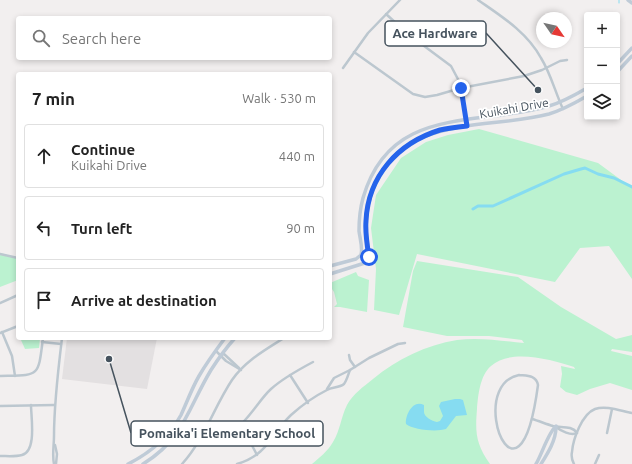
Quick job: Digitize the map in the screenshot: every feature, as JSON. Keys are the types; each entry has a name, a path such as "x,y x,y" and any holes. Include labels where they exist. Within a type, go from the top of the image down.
{"main road":[{"path":"628,0 632,3"},
{"path":"620,61 632,48"},
{"path":"620,69 632,56"},
{"name":"Kuikahi Drive","path":"332,265 361,255 362,251 359,223 363,198 371,178 384,158 400,142 423,129 444,123 541,109 560,102 584,90"},
{"name":"Kuikahi Drive","path":"332,273 368,262 369,257 366,233 368,207 374,187 386,165 398,153 414,141 441,130 540,116 563,109 584,98"},
{"path":"128,464 138,459 158,444 174,426 199,376 224,340"},
{"path":"143,464 161,452 179,431 211,370 233,340"},
{"path":"536,464 543,452 551,430 556,426"},
{"path":"541,464 552,444 556,432 556,426"}],"street":[{"path":"342,68 368,32 400,0"},
{"path":"478,0 522,33 541,57 563,109"},
{"path":"386,14 408,34 448,62 458,77 467,126"},
{"path":"354,52 418,96 429,97 461,88 524,76 560,61 567,60"},
{"path":"0,254 16,258"},
{"path":"0,303 16,296"},
{"path":"15,376 12,356 1,333 16,327"},
{"path":"55,464 52,455 54,443 54,405 62,340"},
{"path":"184,463 240,369 257,355 281,340"},
{"path":"0,376 32,374 38,369 42,342 61,344"},
{"path":"327,390 334,378 369,358 398,344 405,343"},
{"path":"216,350 221,355 224,354 240,369"},
{"path":"349,355 350,360 355,367"},
{"path":"203,433 211,437 219,438 230,433 240,426 268,392 290,375 313,362"},
{"path":"237,464 257,455 265,448 288,418 308,403 327,390 343,385 350,370"},
{"path":"290,375 308,403"},
{"path":"519,375 533,377 537,381 538,385 532,419 522,444 516,448 508,446 499,435 496,422 497,402 503,384 510,378 519,375"},
{"path":"0,456 22,455 28,452 32,441 31,405"},
{"path":"0,406 54,405"},
{"path":"574,464 571,453 577,433 585,416 592,410 600,408 632,413"},
{"path":"607,433 612,409"},
{"path":"532,419 572,429 577,433"},
{"path":"240,426 257,455"},
{"path":"595,464 599,455"}],"shaded area":[{"path":"67,340 157,340 147,389 62,379"}],"green space":[{"path":"479,129 598,163 632,188 632,279 609,246 580,248 555,282 417,254 399,315 374,310 376,269 371,228 376,195 401,158 426,142 448,135"},
{"path":"0,253 16,257 16,281 0,287"},
{"path":"417,261 518,277 561,307 616,339 632,335 632,352 612,349 611,351 632,356 632,390 610,383 577,395 566,392 560,387 562,374 561,366 575,369 574,367 555,361 532,357 509,358 499,361 487,370 482,380 479,392 476,417 477,432 479,444 490,464 312,464 333,442 347,405 352,397 382,372 402,359 434,345 457,340 482,339 524,343 522,340 489,336 447,336 403,327 413,271"},
{"path":"356,272 358,276 369,280 367,312 334,307 337,304 332,289 332,282"},
{"path":"21,340 40,340 39,348 25,349"}],"water":[{"path":"455,399 463,400 467,415 456,416 446,429 425,430 414,428 406,424 408,412 416,404 424,405 425,416 437,422 440,421 443,416 439,406 441,402"}],"waterway":[{"path":"473,209 478,206 493,206 564,174 585,168 598,174 614,178 632,187"}],"place":[{"name":"Ace Hardware","path":"538,90"},
{"name":"Pomaika'i Elementary School","path":"109,359"}],"route":[{"path":"369,257 366,220 374,187 379,177 392,158 414,141 434,132 448,128 467,126 461,88"}]}
